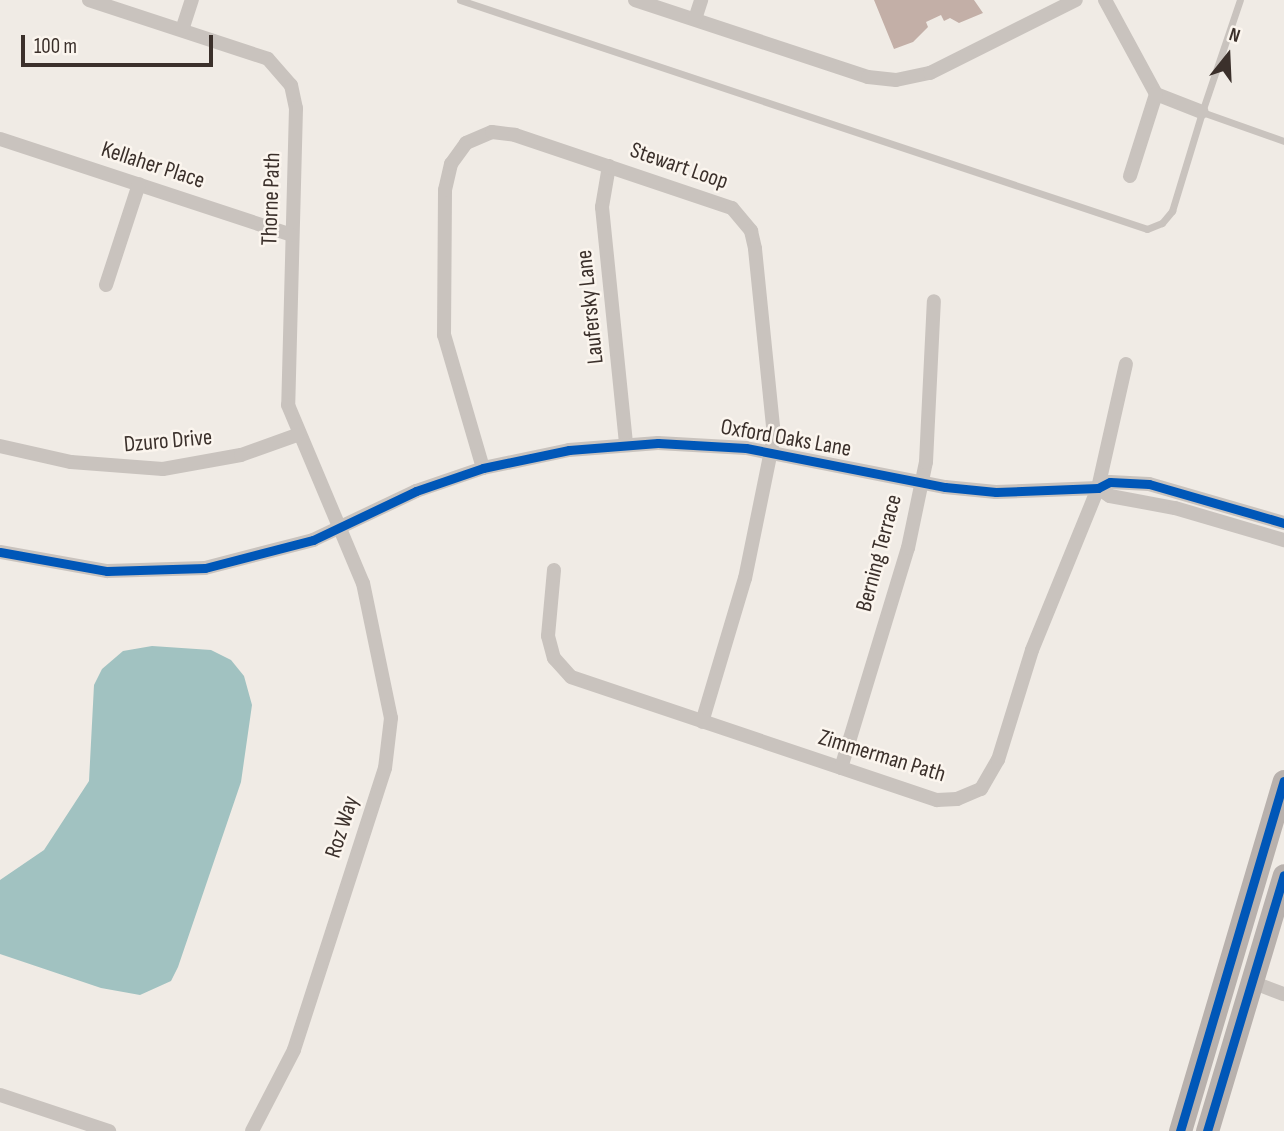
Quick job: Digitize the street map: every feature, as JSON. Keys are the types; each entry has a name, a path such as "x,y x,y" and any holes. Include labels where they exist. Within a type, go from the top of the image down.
{"main road":[{"path":"1180,1131 1284,781"},
{"path":"1208,1131 1284,876"},
{"path":"1226,974 1252,982"}],"street":[{"name":"Thorne Path","path":"89,0 268,59 291,85 296,108 287,385 297,435 340,528"},
{"path":"182,30 192,0"},
{"path":"635,0 868,76 896,80 930,73 1076,0"},
{"path":"695,19 701,0"},
{"path":"1105,0 1156,94 1202,112"},
{"path":"1130,176 1156,94"},
{"name":"Stewart Loop","path":"483,468 444,335 445,190 451,164 466,143 492,132 515,135 732,208 751,230 774,436 745,578 702,722"},
{"name":"Kellaher Place","path":"0,139 292,235"},
{"name":"Laufersky Lane","path":"609,166 601,207 626,444"},
{"path":"106,285 139,184"},
{"name":"Berning Terrace","path":"841,768 908,548 921,482 934,301"},
{"name":"Zimmerman Path","path":"554,570 548,636 560,667 582,682 937,800 957,799 981,789 998,760 1032,650 1098,488 1126,365"},
{"name":"Dzuro Drive","path":"0,446 82,464 163,469 241,455 297,435"},
{"name":"Oxford Oaks Lane","path":"0,552 107,571 172,571 263,556 340,528 416,491 483,468 548,453 626,444 705,444 770,452 921,482 1009,493 1098,488 1124,481 1213,502 1284,523"},
{"name":"Oxford Oaks Lane","path":"1098,488 1110,496 1209,518 1284,540"},
{"path":"1209,518 1213,502"},
{"name":"Roz Way","path":"252,1131 294,1050 385,768 389,743 391,718 363,583 340,528"},
{"path":"1252,982 1284,994"},
{"path":"0,1096 108,1131"}],"lane":[{"path":"460,0 1147,229 1162,223 1172,211 1240,0"},
{"path":"1202,112 1284,141"}],"water":[{"path":"152,646 211,650 231,660 244,676 252,705 241,782 178,967 171,981 140,995 101,988 0,954 0,880 44,850 89,781 94,685 102,669 123,651"}],"building":[{"path":"874,0 974,0 983,13 959,23 950,18 944,21 941,15 926,22 928,27 913,42 894,49"}],"cycle path":[{"path":"0,552 107,571 205,568 313,540 416,491 483,468 569,450 658,443 746,448 945,487 996,492 1098,488 1110,482 1149,484 1284,523"},
{"path":"1180,1131 1284,781"},
{"path":"1207,1131 1284,875"}]}
